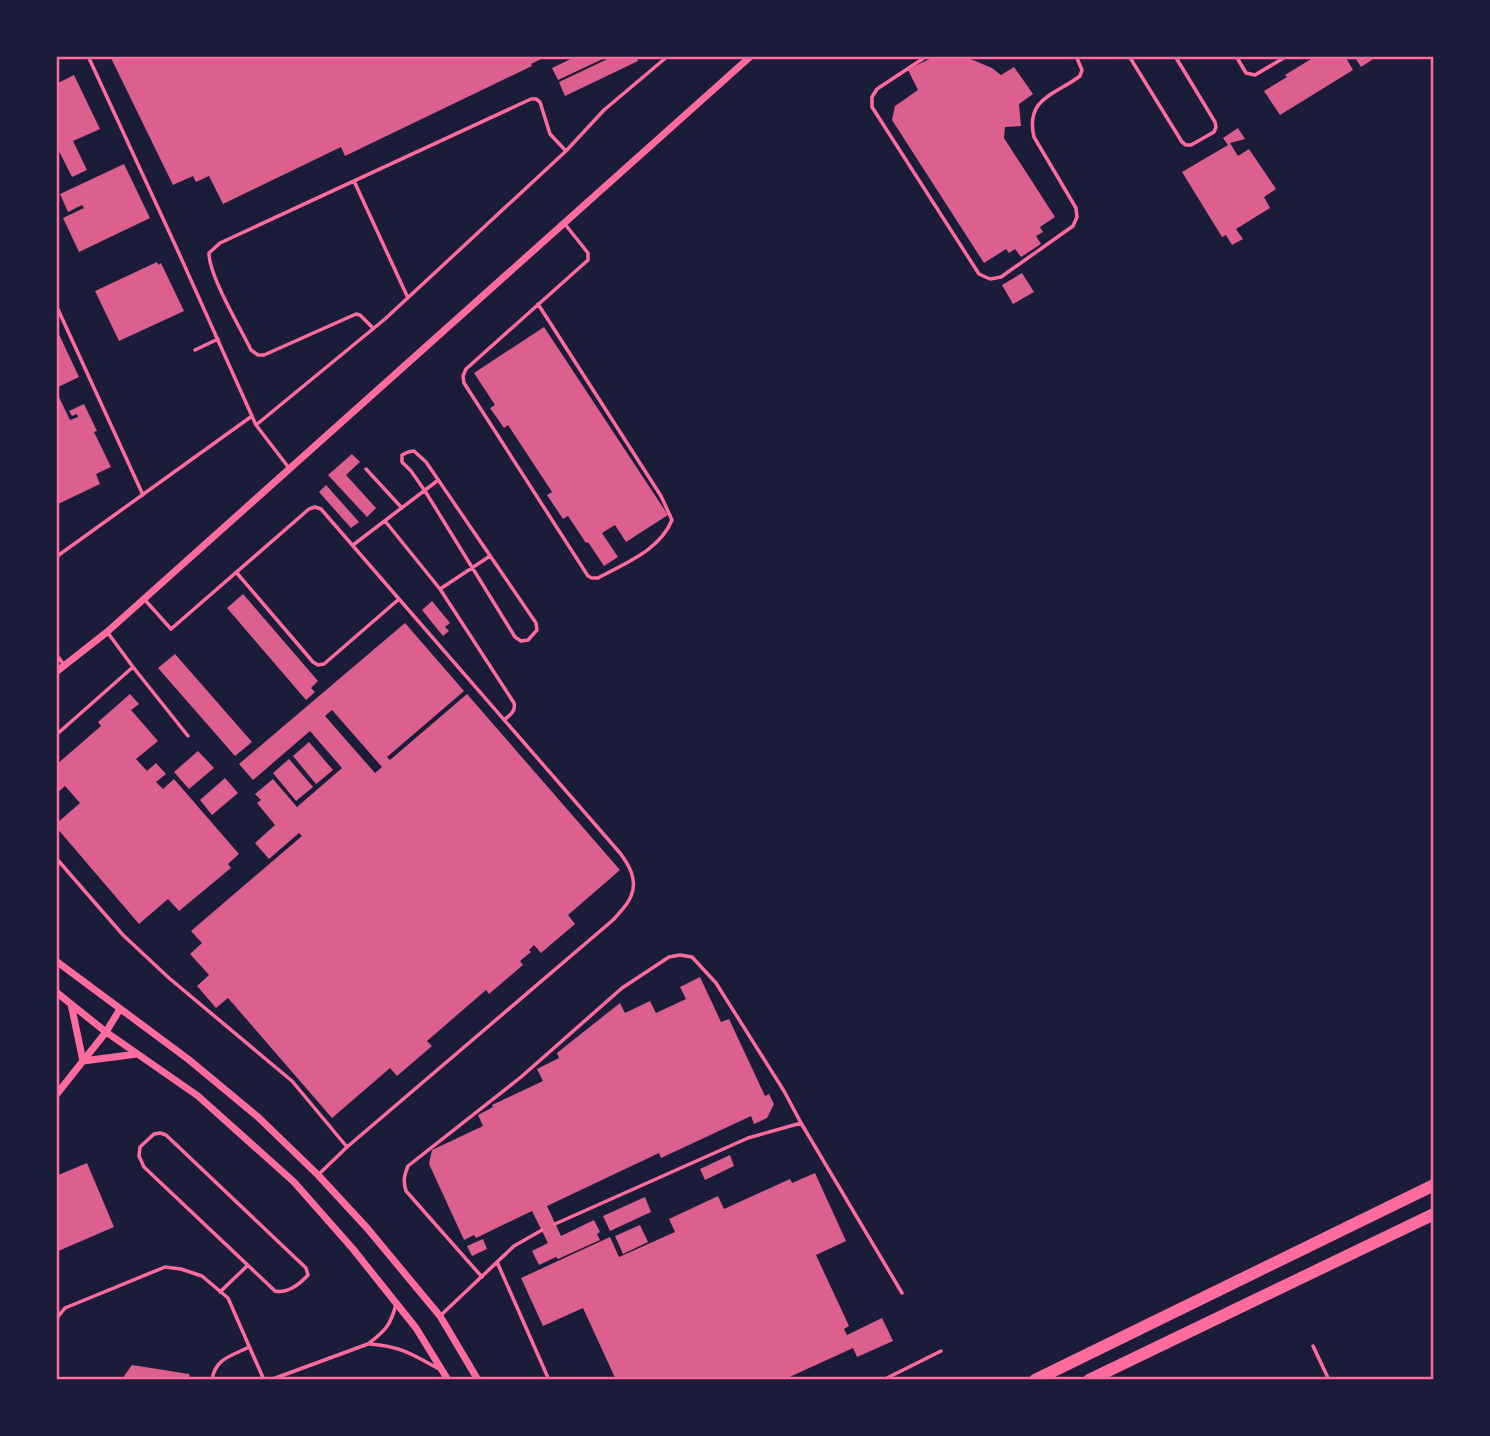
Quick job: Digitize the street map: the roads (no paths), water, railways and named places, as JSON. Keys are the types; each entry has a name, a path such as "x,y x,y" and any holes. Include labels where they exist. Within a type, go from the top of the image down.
{"main road":[{"path":"1035,1380 1434,1185"},
{"path":"1089,1380 1434,1214"}],"street":[{"path":"56,672 107,632 751,56"},
{"path":"56,961 188,1059 258,1117 318,1175 367,1228 440,1316 478,1380"},
{"path":"56,992 106,1032 198,1096 294,1182 416,1328 448,1380"},
{"path":"71,1004 83,1061"},
{"path":"56,1095 106,1032 120,1009"},
{"path":"83,1061 137,1054"}],"lane":[{"path":"88,56 256,425 289,469"},
{"path":"256,425 385,319 566,151 604,110 668,56"},
{"path":"928,56 877,89 872,97 872,107 979,274 990,279 1001,276 1073,226 1077,217 1076,208 1034,137 1032,127 1038,103 1080,76 1082,70 1076,56"},
{"path":"1129,56 1182,142 1191,145 1214,132 1216,127 1175,56"},
{"path":"1236,56 1246,73 1255,75 1287,56"},
{"path":"373,328 356,314 264,355 258,355 251,350 209,262 209,253 220,243 531,99 540,102 550,134 566,151"},
{"path":"354,181 408,298"},
{"path":"538,304 661,496 672,520 667,532 651,547 598,578 588,576 464,383 463,376 466,369 538,304 588,260 588,253 564,223"},
{"path":"56,305 143,495"},
{"path":"195,350 218,339"},
{"path":"56,557 252,416"},
{"path":"414,451 426,462 536,623 537,630 528,639 521,641 515,637 425,491 402,462 402,455 414,451"},
{"path":"366,469 402,509"},
{"path":"352,545 438,481"},
{"path":"144,599 170,629 309,509 321,509 630,867 634,882 631,897 613,920 347,1147 318,1175"},
{"path":"385,521 440,589 514,703 513,712 504,720"},
{"path":"440,589 490,556"},
{"path":"236,572 318,665 324,664 399,599"},
{"path":"107,632 188,736"},
{"path":"56,654 64,665"},
{"path":"56,735 133,667"},
{"path":"56,859 123,935 169,978 292,1081 347,1147"},
{"path":"482,1276 406,1191 403,1182 408,1166 521,1077 622,988 669,957 680,955 692,957 716,982 784,1091 902,1293"},
{"path":"555,1224 748,1138 801,1123"},
{"path":"154,1134 166,1135 306,1268 308,1275 285,1292 280,1292 275,1291 248,1265 144,1167 139,1156 140,1147 154,1134"},
{"path":"440,1316 514,1246 542,1230"},
{"path":"497,1262 549,1380"},
{"path":"220,1292 248,1265"},
{"path":"56,1319 65,1308 165,1266 181,1269 202,1276 228,1298 264,1380"},
{"path":"270,1380 368,1344 390,1325 397,1304"},
{"path":"368,1344 402,1349 443,1371"},
{"path":"1313,1346 1329,1380"},
{"path":"212,1380 218,1363 249,1347"},
{"path":"883,1380 941,1351"}]}
